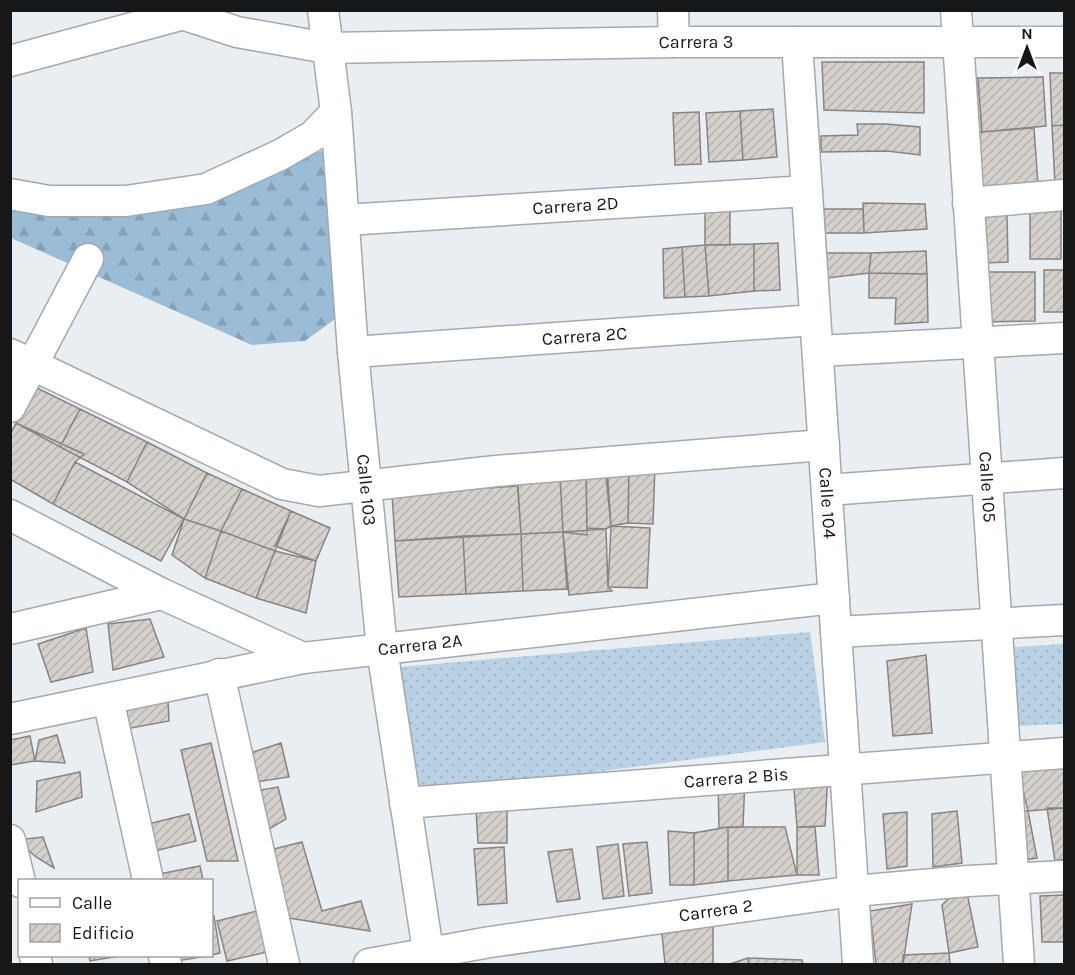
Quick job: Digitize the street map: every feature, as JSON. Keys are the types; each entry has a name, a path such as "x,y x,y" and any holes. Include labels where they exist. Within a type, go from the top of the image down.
{"street":[{"name":"Calle 103","path":"323,10 336,112 353,352 382,649 429,959"},
{"path":"673,10 674,42"},
{"name":"Calle 105","path":"956,10 1018,964"},
{"name":"Carrera 3","path":"175,13 237,32 327,48 674,42 1065,42"},
{"path":"10,61 175,13"},
{"name":"Calle 104","path":"797,42 858,964"},
{"path":"10,194 49,201 126,201 206,189 280,155 313,136 336,112"},
{"name":"Carrera 2D","path":"345,220 807,191"},
{"path":"968,203 1065,195"},
{"path":"10,407 21,359 88,259"},
{"name":"Carrera 2C","path":"353,352 815,320"},
{"path":"818,351 1065,338"},
{"path":"21,359 282,484 319,490 496,471 824,445"},
{"path":"827,490 1065,473"},
{"path":"10,515 162,594 303,658"},
{"path":"10,629 162,594"},
{"name":"Carrera 2A","path":"10,719 303,658 834,598"},
{"path":"836,632 1065,620"},
{"path":"219,674 284,964"},
{"path":"108,699 148,879"},
{"name":"Carrera 2 Bis","path":"405,803 1065,753"},
{"path":"10,840 19,879"},
{"name":"Carrera 2","path":"369,964 429,959 490,942 854,891 1065,876"}],"shaded area":[{"path":"810,632 825,742 410,796 400,667"},
{"path":"1064,644 1064,724 1017,726 1015,647"}],"green space":[{"path":"337,146 346,311 305,341 252,345 11,238 11,182 82,198 244,176"}],"building":[{"path":"822,62 924,62 924,113 824,110"},
{"path":"1050,73 1064,73 1064,125 1052,126"},
{"path":"1043,77 1046,126 982,132 978,78"},
{"path":"962,78 978,78 982,132 966,133"},
{"path":"773,109 777,157 743,160 740,111"},
{"path":"740,111 743,160 709,162 706,113"},
{"path":"699,112 701,164 675,165 673,113"},
{"path":"857,124 920,127 920,155 887,151 821,152 821,136 858,135"},
{"path":"1064,125 1064,184 1055,185 1052,126"},
{"path":"1034,128 1038,185 969,190 966,133"},
{"path":"863,203 925,204 927,229 864,233"},
{"path":"705,206 730,206 730,245 705,245"},
{"path":"824,209 863,209 864,233 825,233"},
{"path":"1030,209 1061,209 1061,259 1030,259"},
{"path":"1007,213 1008,262 984,263 983,214"},
{"path":"778,243 780,290 754,291 754,244"},
{"path":"754,244 754,291 709,296 705,245"},
{"path":"705,245 709,296 685,297 682,247"},
{"path":"682,247 685,297 664,298 663,249"},
{"path":"926,251 927,274 869,273 871,253"},
{"path":"826,253 871,253 869,273 827,278"},
{"path":"1044,270 1064,270 1064,312 1044,312"},
{"path":"978,272 1035,272 1035,321 979,322"},
{"path":"869,273 927,274 928,322 895,324 896,298 869,298"},
{"path":"35,387 80,409 60,447 16,423"},
{"path":"80,409 147,442 127,482 60,447"},
{"path":"16,423 84,454 75,462 53,504 10,479 10,435"},
{"path":"147,442 207,473 184,519 127,482"},
{"path":"75,462 184,519 161,561 53,504"},
{"path":"629,463 655,464 653,524 628,523"},
{"path":"605,466 611,526 606,529 587,528 586,467"},
{"path":"607,468 629,468 628,523 611,526"},
{"path":"207,473 242,489 221,531 184,519"},
{"path":"586,474 587,535 563,532 560,476"},
{"path":"560,476 563,532 521,534 517,478"},
{"path":"518,486 521,534 395,541 392,494"},
{"path":"242,489 291,511 275,551 221,531"},
{"path":"291,511 330,528 316,561 275,546"},
{"path":"184,519 221,531 205,578 172,555"},
{"path":"611,526 650,528 647,588 608,587"},
{"path":"606,529 608,587 612,591 569,595 563,532"},
{"path":"221,531 275,551 256,598 205,578"},
{"path":"563,532 567,589 523,591 521,534"},
{"path":"521,534 523,591 466,594 463,536"},
{"path":"463,536 466,594 399,597 395,541"},
{"path":"275,551 316,561 306,613 256,598"},
{"path":"150,619 164,657 113,670 108,624"},
{"path":"86,628 93,672 51,682 38,644"},
{"path":"926,655 932,733 893,736 887,661"},
{"path":"168,700 169,721 126,729 115,706"},
{"path":"57,735 65,763 35,761 39,740"},
{"path":"30,736 35,761 10,765 10,740"},
{"path":"211,743 238,861 207,861 181,750"},
{"path":"281,743 289,777 249,783 244,755"},
{"path":"1064,755 1064,808 1028,811 1015,758"},
{"path":"80,772 82,797 36,812 37,781"},
{"path":"828,773 825,826 797,827 793,776"},
{"path":"745,777 743,827 719,828 718,779"},
{"path":"278,787 286,819 259,835 250,792"},
{"path":"507,807 507,843 478,843 476,809"},
{"path":"1047,808 1064,808 1064,859 1055,861"},
{"path":"957,811 962,863 933,867 932,814"},
{"path":"1005,811 1028,811 1037,858 1010,862"},
{"path":"907,812 907,866 887,869 883,814"},
{"path":"189,814 196,841 150,852 144,825"},
{"path":"728,827 728,881 694,885 694,833"},
{"path":"728,827 785,827 797,875 728,881"},
{"path":"797,827 815,827 819,875 797,875"},
{"path":"668,831 694,833 694,885 670,885"},
{"path":"43,837 54,868 36,857 17,840"},
{"path":"302,842 322,911 361,901 370,931 289,918 270,850"},
{"path":"647,842 652,893 629,896 623,844"},
{"path":"618,844 624,896 603,899 597,847"},
{"path":"504,847 507,903 478,905 474,849"},
{"path":"572,849 580,899 557,902 548,852"},
{"path":"200,866 203,879 155,879 154,875"},
{"path":"965,883 978,947 949,953 942,905"},
{"path":"1064,895 1064,942 1042,942 1040,896"},
{"path":"912,904 903,964 876,964 870,911"},
{"path":"257,911 267,952 227,961 217,921"},
{"path":"213,916 220,953 213,955"},
{"path":"713,926 713,964 665,964 662,934"},
{"path":"949,953 950,964 903,964 903,955"},
{"path":"89,957 114,957 90,961"},
{"path":"170,957 201,957 171,962"},
{"path":"748,958 802,960 803,964 749,964"},
{"path":"748,958 749,964 730,964"}]}
